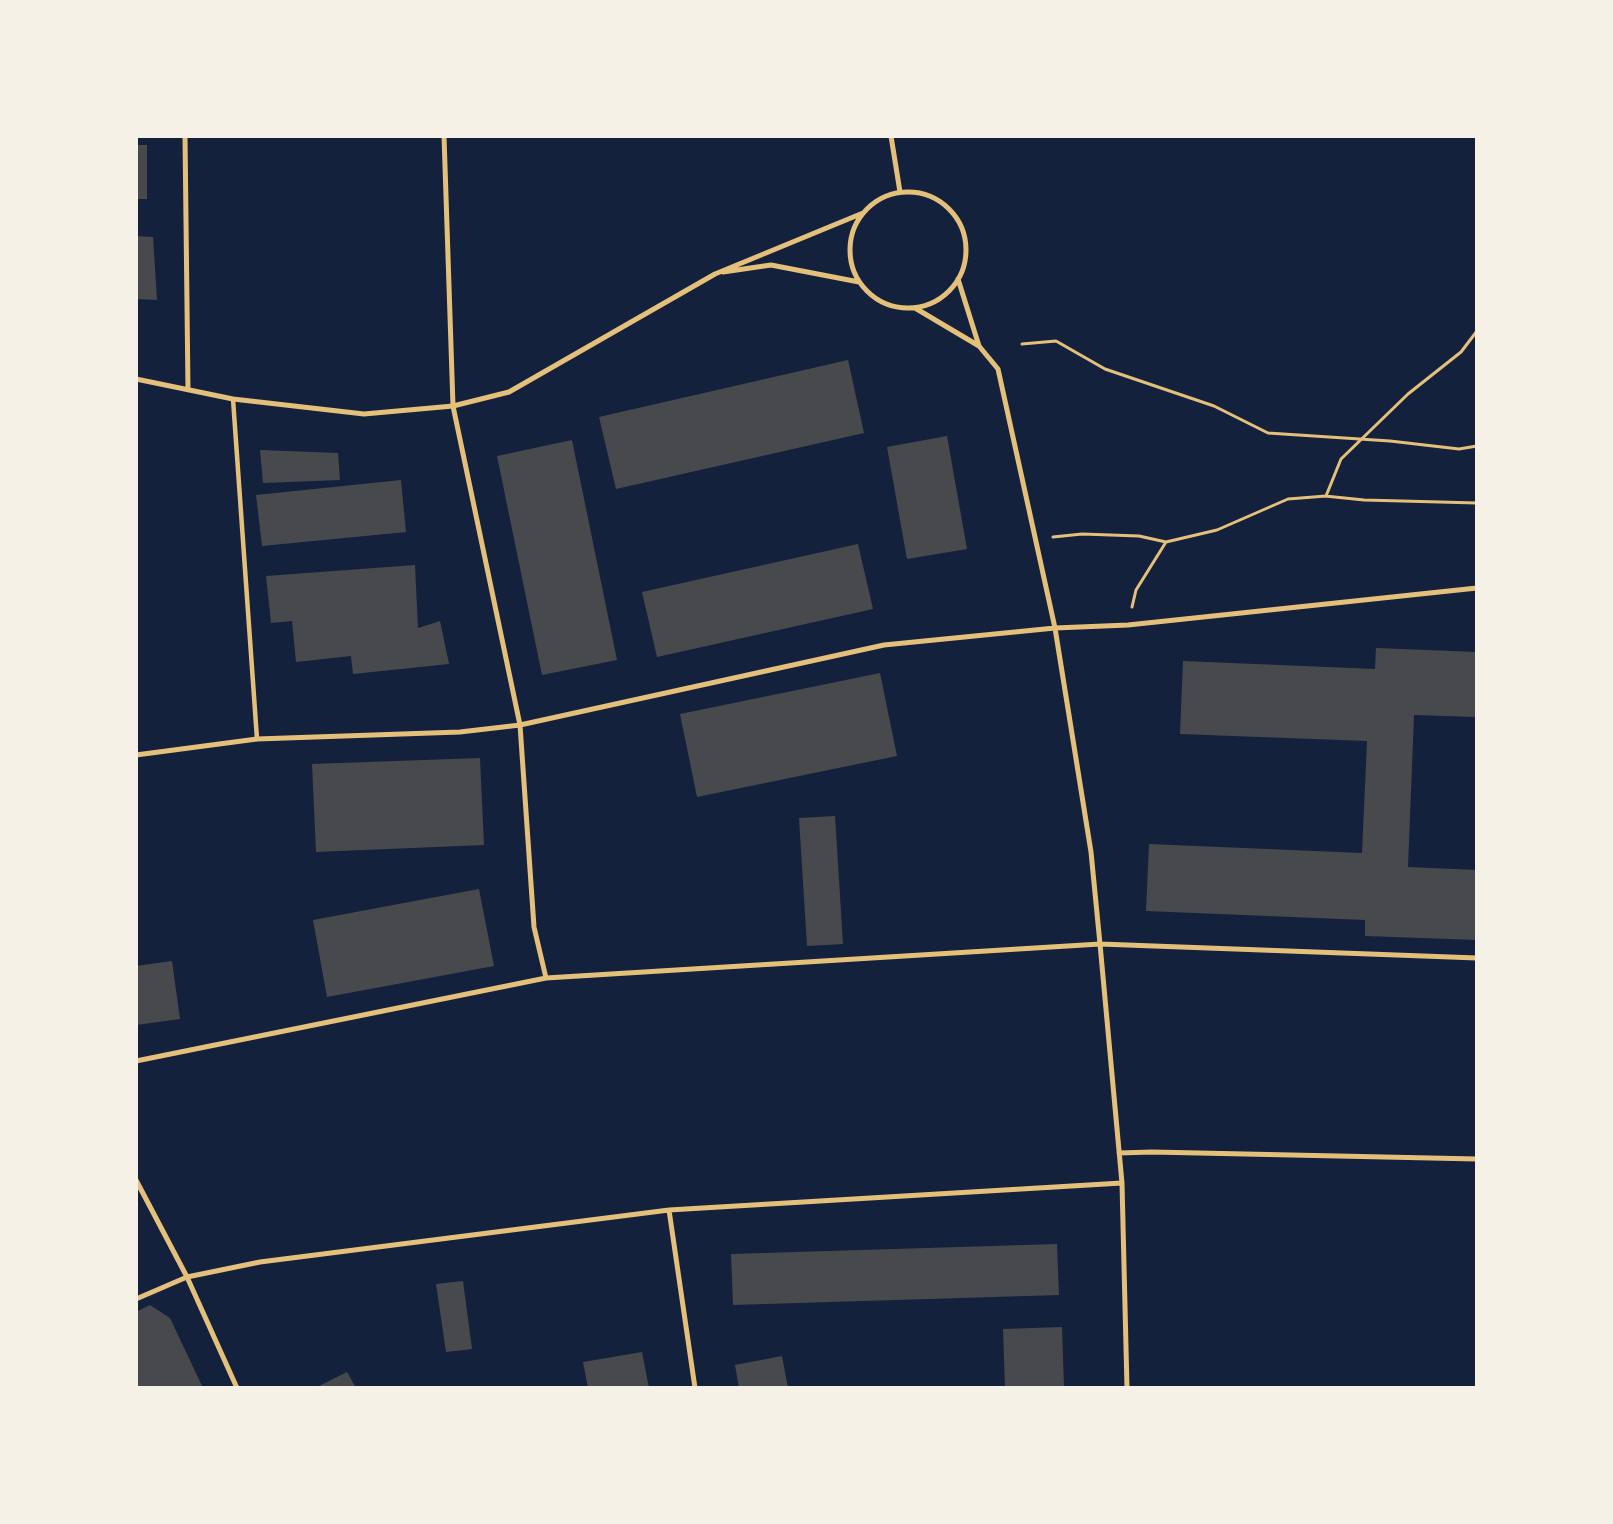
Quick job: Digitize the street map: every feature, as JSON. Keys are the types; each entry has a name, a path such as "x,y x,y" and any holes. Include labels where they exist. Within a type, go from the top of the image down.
{"street":[{"path":"185,136 188,390"},
{"path":"444,136 453,406 520,725 534,927 546,978"},
{"path":"891,136 900,192"},
{"path":"136,379 233,399 364,414 453,406 508,392 715,274 863,213 880,199 900,192 917,193 932,197 945,206 956,218 963,232 966,248 964,264 958,279 950,290 940,298 915,308 894,306 874,297 858,282 850,259 852,234 863,213"},
{"path":"715,274 771,265 858,282"},
{"path":"958,279 979,346"},
{"path":"915,308 979,346 998,369 1055,628 1091,852 1100,944 1122,1183 1127,1388"},
{"path":"233,399 257,739"},
{"path":"136,755 257,739 460,732 520,725 884,645 1055,628 1128,625 1477,588"},
{"path":"136,1061 546,978 1100,944 1477,958"},
{"path":"1119,1153 1477,1159"},
{"path":"136,1180 187,1277 237,1388"},
{"path":"136,1299 187,1277 260,1262 669,1210 1122,1183"},
{"path":"669,1210 695,1388"}],"path":[{"path":"1324,496 1326,496 1341,459 1408,394 1461,352 1477,331"},
{"path":"1022,344 1056,341 1105,369 1214,406 1268,433 1390,441 1459,449 1477,446"},
{"path":"1035,538 1082,534 1139,536 1166,542 1217,530 1288,499 1324,496 1364,500 1477,503"},
{"path":"1128,625 1136,590 1166,542"}],"building":[{"path":"136,145 147,145 147,199 136,199"},
{"path":"136,236 153,237 157,300 136,299"},
{"path":"848,360 864,433 616,489 599,417"},
{"path":"947,436 967,549 907,559 887,447"},
{"path":"572,440 617,660 542,675 497,456"},
{"path":"260,450 338,453 340,480 263,483"},
{"path":"401,480 406,532 262,546 256,495"},
{"path":"858,544 873,609 657,657 642,592"},
{"path":"415,565 418,628 440,621 449,664 353,674 351,656 296,662 292,621 271,623 266,576"},
{"path":"1376,648 1477,652 1477,717 1414,715 1408,867 1477,870 1477,940 1365,936 1365,920 1146,911 1149,844 1362,853 1367,741 1180,734 1183,661 1375,669"},
{"path":"880,673 897,756 697,797 680,714"},
{"path":"480,758 484,845 316,852 312,764"},
{"path":"835,816 843,944 807,946 799,818"},
{"path":"479,889 494,966 327,997 313,920"},
{"path":"172,961 180,1019 136,1025 136,966"},
{"path":"1057,1244 1059,1295 733,1305 731,1254"},
{"path":"463,1281 472,1349 446,1352 436,1284"},
{"path":"150,1305 170,1318 203,1388 136,1388 136,1312"},
{"path":"1062,1327 1064,1388 1005,1388 1003,1329"},
{"path":"642,1352 649,1388 588,1388 583,1362"},
{"path":"782,1356 788,1388 739,1388 735,1365"},
{"path":"347,1372 356,1388 315,1388"}]}
